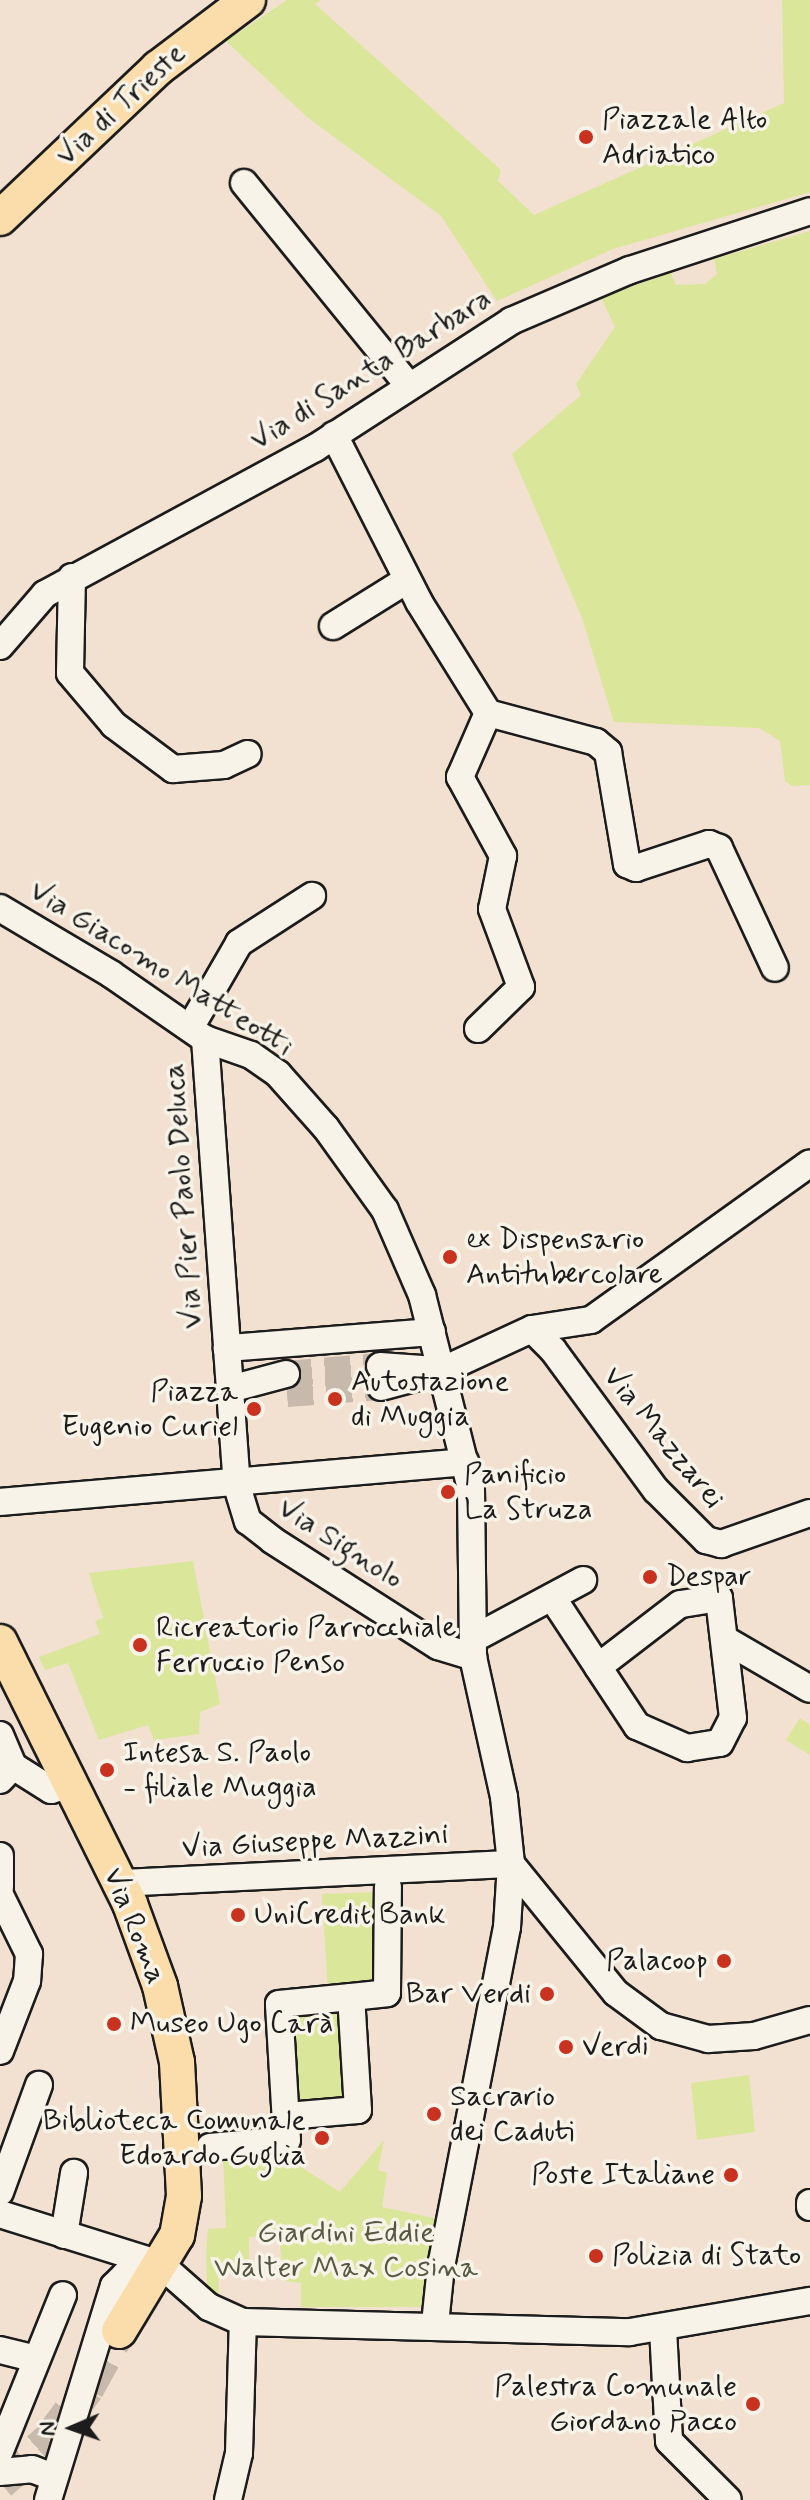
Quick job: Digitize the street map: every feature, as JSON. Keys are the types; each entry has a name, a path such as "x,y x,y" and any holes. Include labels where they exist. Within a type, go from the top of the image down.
{"main road":[{"name":"Via di Trieste","path":"0,218 158,68 248,0"},
{"name":"Via Roma","path":"0,1642 62,1785 121,1883 160,1986 177,2062 184,2196 177,2235 119,2331"}],"street":[{"path":"244,183 409,386"},
{"name":"Via di Santa Barbara","path":"0,646 45,594 334,435 511,321 579,289 810,211"},
{"path":"334,435 407,580 488,713 596,742 608,752 627,864 636,868 709,844 719,848 775,968"},
{"path":"72,577 70,673 114,725 173,769 224,765 248,754"},
{"path":"333,626 407,580"},
{"path":"478,1029 521,987 492,909 503,856 460,777 488,713"},
{"path":"198,1033 239,943 312,896"},
{"name":"Via Giacomo Matteotti","path":"0,908 198,1033 251,1055 278,1074 326,1128 385,1210 422,1295 465,1462 474,1557 473,1648 490,1719 511,1864 507,1927 441,2266 435,2324"},
{"name":"Via Pier Paolo Deluca","path":"198,1033 230,1389"},
{"path":"380,1377 441,1371 532,1329 591,1320 810,1163"},
{"name":"Via Mazzarei","path":"532,1329 656,1490 706,1540 721,1544 810,1513"},
{"path":"227,1348 432,1332"},
{"path":"230,1389 286,1384"},
{"name":"Via Signolo","path":"230,1389 237,1486 248,1521 272,1540 438,1646 473,1648"},
{"path":"0,1502 237,1486 465,1462"},
{"path":"473,1648 583,1580"},
{"path":"552,1597 598,1667 637,1726 687,1748 720,1743 733,1718 719,1598 680,1604 598,1667"},
{"path":"724,1639 810,1689"},
{"path":"0,1735 6,1773 51,1790 62,1785"},
{"path":"0,1856 0,1887"},
{"path":"511,1864 616,1993 661,2026 708,2039 754,2036 810,2020"},
{"name":"Via Giuseppe Mazzini","path":"121,1883 511,1864"},
{"path":"210,2147 287,2140 279,2004 387,1993 388,1887"},
{"path":"0,1895 29,1954 27,1981 0,2051"},
{"path":"287,2116 358,2110 351,1997"},
{"path":"0,2192 39,2085"},
{"path":"64,2235 74,2173"},
{"path":"0,2214 160,2264 234,2318 663,2329 810,2301"},
{"path":"0,2472 32,2469 51,2488 114,2286 125,2275 160,2264"},
{"path":"0,2451 63,2295"},
{"path":"228,2500 239,2453 234,2318"},
{"path":"663,2329 669,2441 728,2500"},
{"path":"0,2350 36,2359"}],"green space":[{"path":"287,0 321,0 315,4 501,170 498,181 534,215 784,103 782,0 810,0 810,192 613,249 497,301 441,216 307,117 226,41"},
{"path":"810,231 810,785 792,786 785,781 780,741 759,728 614,722 582,618 512,454 581,395 576,384 615,327 601,297 671,273 676,285 705,284 717,274 714,259"},
{"name":"Ricreatorio Parrocchiale Ferruccio Penso","path":"193,1561 220,1704 200,1712 199,1734 154,1740 148,1725 99,1740 68,1663 45,1670 39,1657 100,1634 95,1621 103,1618 89,1573"},
{"path":"800,1718 810,1725 810,1755 786,1740"},
{"path":"380,1892 378,1986 328,1990 322,1894"},
{"path":"345,2010 353,2105 298,2109 290,2014"},
{"path":"749,2075 755,2132 697,2140 691,2083"},
{"name":"Giardini Eddie Walter Max Cosina","path":"384,2140 378,2170 387,2173 382,2207 438,2219 426,2307 301,2307 301,2283 284,2281 279,2237 249,2237 249,2272 218,2271 219,2299 207,2284 206,2254 208,2229 226,2228 223,2154 274,2150 340,2192"}],"tunnel":[{"path":"286,1374 380,1366"},
{"path":"287,1394 381,1387"},
{"path":"0,2483 49,2440 87,2389 119,2331"}],"place":[{"name":"Piazzale Alto Adriatico","path":"586,137"},
{"name":"ex Dispensario Antitubercolare","path":"450,1257"},
{"name":"Autostazione di Muggia","path":"335,1399"},
{"name":"Piazza Eugenio Curiel","path":"254,1409"},
{"name":"Panificio La Struza","path":"448,1492"},
{"name":"Despar","path":"650,1577"},
{"name":"Ricreatorio Parrocchiale Ferruccio Penso","path":"140,1645"},
{"name":"Intesa S. Paolo - filiale Muggia","path":"107,1770"},
{"name":"UniCredit Bank","path":"238,1915"},
{"name":"Palacoop","path":"724,1961"},
{"name":"Bar Verdi","path":"547,1994"},
{"name":"Museo Ugo Carà","path":"114,2024"},
{"name":"Verdi","path":"566,2047"},
{"name":"Sacrario dei Caduti","path":"434,2114"},
{"name":"Biblioteca Comunale Edoardo Guglia","path":"322,2138"},
{"name":"Poste Italiane","path":"731,2175"},
{"name":"Polizia di Stato","path":"596,2256"},
{"name":"Palestra Comunale Giordano Pacco","path":"753,2404"}]}
